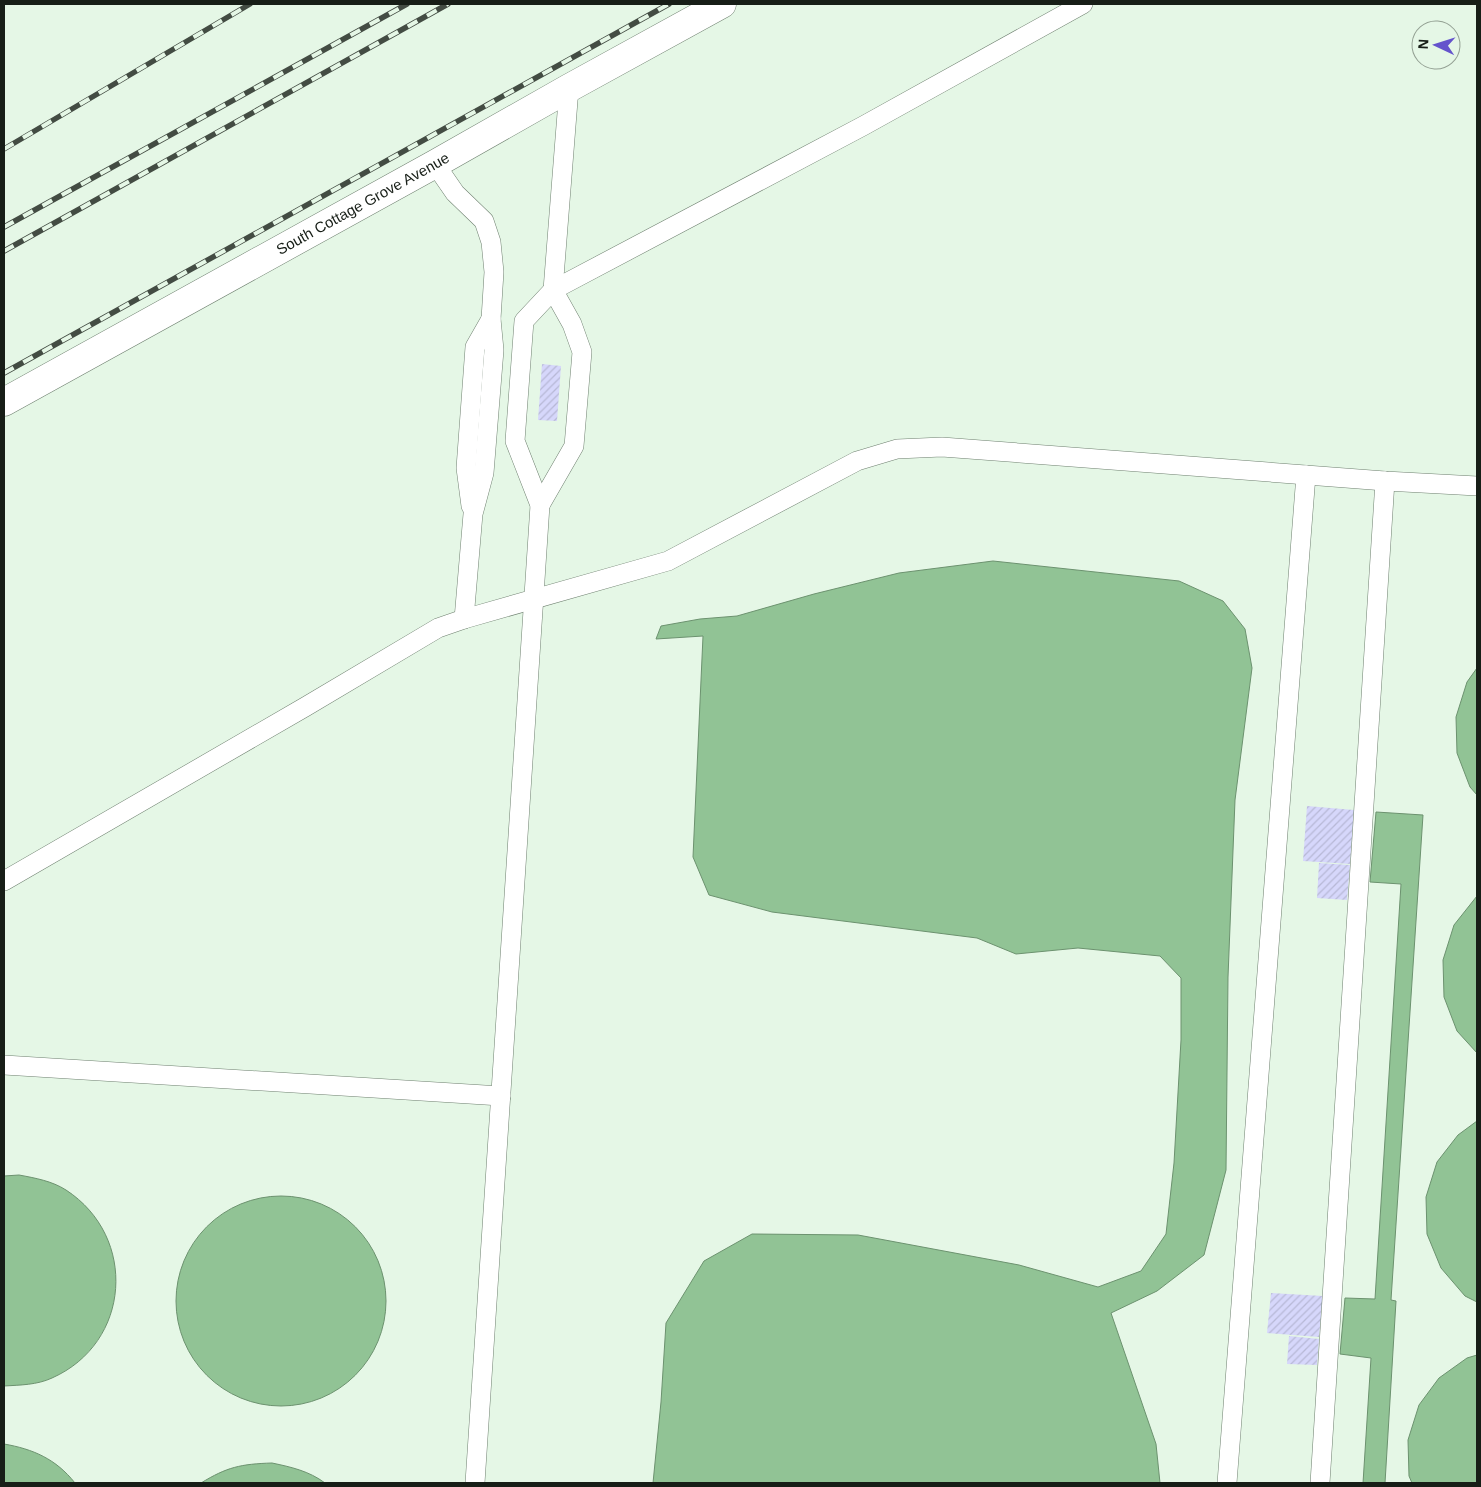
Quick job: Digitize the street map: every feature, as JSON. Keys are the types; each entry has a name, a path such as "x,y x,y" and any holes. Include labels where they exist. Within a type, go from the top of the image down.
{"street":[{"name":"South Cottage Grove Avenue","path":"4,402 722,4"}],"lane":[{"path":"475,1483 540,506 515,441 524,321 553,290 863,126 1083,4"},
{"path":"540,506 574,446 582,352 572,324 553,290 569,88"},
{"path":"435,164 455,193 484,221 491,242 494,272 491,319 494,350 484,473 472,514 464,619"},
{"path":"4,881 438,628 668,561 857,461 897,449 942,447 1385,481 1477,486"},
{"path":"1227,1483 1306,475"},
{"path":"1320,1483 1385,481"},
{"path":"4,1064 501,1096"}],"shaded area":[{"path":"993,561 1179,581 1223,601 1245,629 1252,668 1235,800 1228,977 1226,1170 1204,1255 1157,1291 1111,1313 1156,1444 1160,1483 653,1483 666,1323 704,1261 752,1234 858,1235 1019,1265 1098,1287 1141,1271 1166,1234 1174,1163 1181,1040 1181,978 1160,956 1078,948 1016,954 977,938 772,912 709,895 693,857 703,636 656,639 661,626 700,619 737,616 814,594 899,573"},
{"path":"1477,668 1477,795 1470,787 1457,753 1456,717 1467,682"},
{"path":"1376,812 1423,815 1391,1300 1396,1301 1385,1483 1363,1483 1371,1358 1340,1354 1345,1298 1375,1299 1401,884 1370,882"},
{"path":"1477,896 1477,1053 1457,1031 1444,997 1443,960 1454,925"},
{"path":"1477,1121 1477,1302 1465,1296 1441,1268 1427,1234 1426,1197 1437,1162 1458,1135"},
{"path":"19,1175 43,1180 61,1187 89,1210 105,1234 114,1261 116,1288 110,1316 98,1340 78,1362 52,1378 40,1382 4,1386 4,1176"},
{"path":"281,1196 301,1198 321,1204 339,1214 355,1227 368,1243 378,1261 384,1281 386,1301 384,1321 378,1341 368,1359 355,1375 339,1388 321,1398 301,1404 281,1406 261,1404 241,1398 223,1388 207,1375 194,1359 184,1341 178,1321 176,1301 178,1281 184,1261 194,1243 207,1227 223,1214 241,1204 261,1198"},
{"path":"1477,1355 1477,1483 1412,1483 1409,1476 1408,1440 1419,1405 1439,1378 1467,1358"},
{"path":"4,1444 43,1456 60,1467 75,1483 4,1483"},
{"path":"272,1463 306,1472 325,1483 201,1483 235,1467"}],"building":[{"path":"542,364 561,366 557,421 538,420"},
{"path":"1307,806 1354,810 1350,864 1303,861"},
{"path":"1319,863 1350,865 1347,900 1317,898"},
{"path":"1271,1293 1323,1296 1319,1337 1267,1333"},
{"path":"1289,1336 1319,1339 1317,1365 1287,1364"}],"railway":[{"path":"4,149 250,4"},
{"path":"4,227 407,4"},
{"path":"4,251 448,4"},
{"path":"4,373 669,4"}]}
